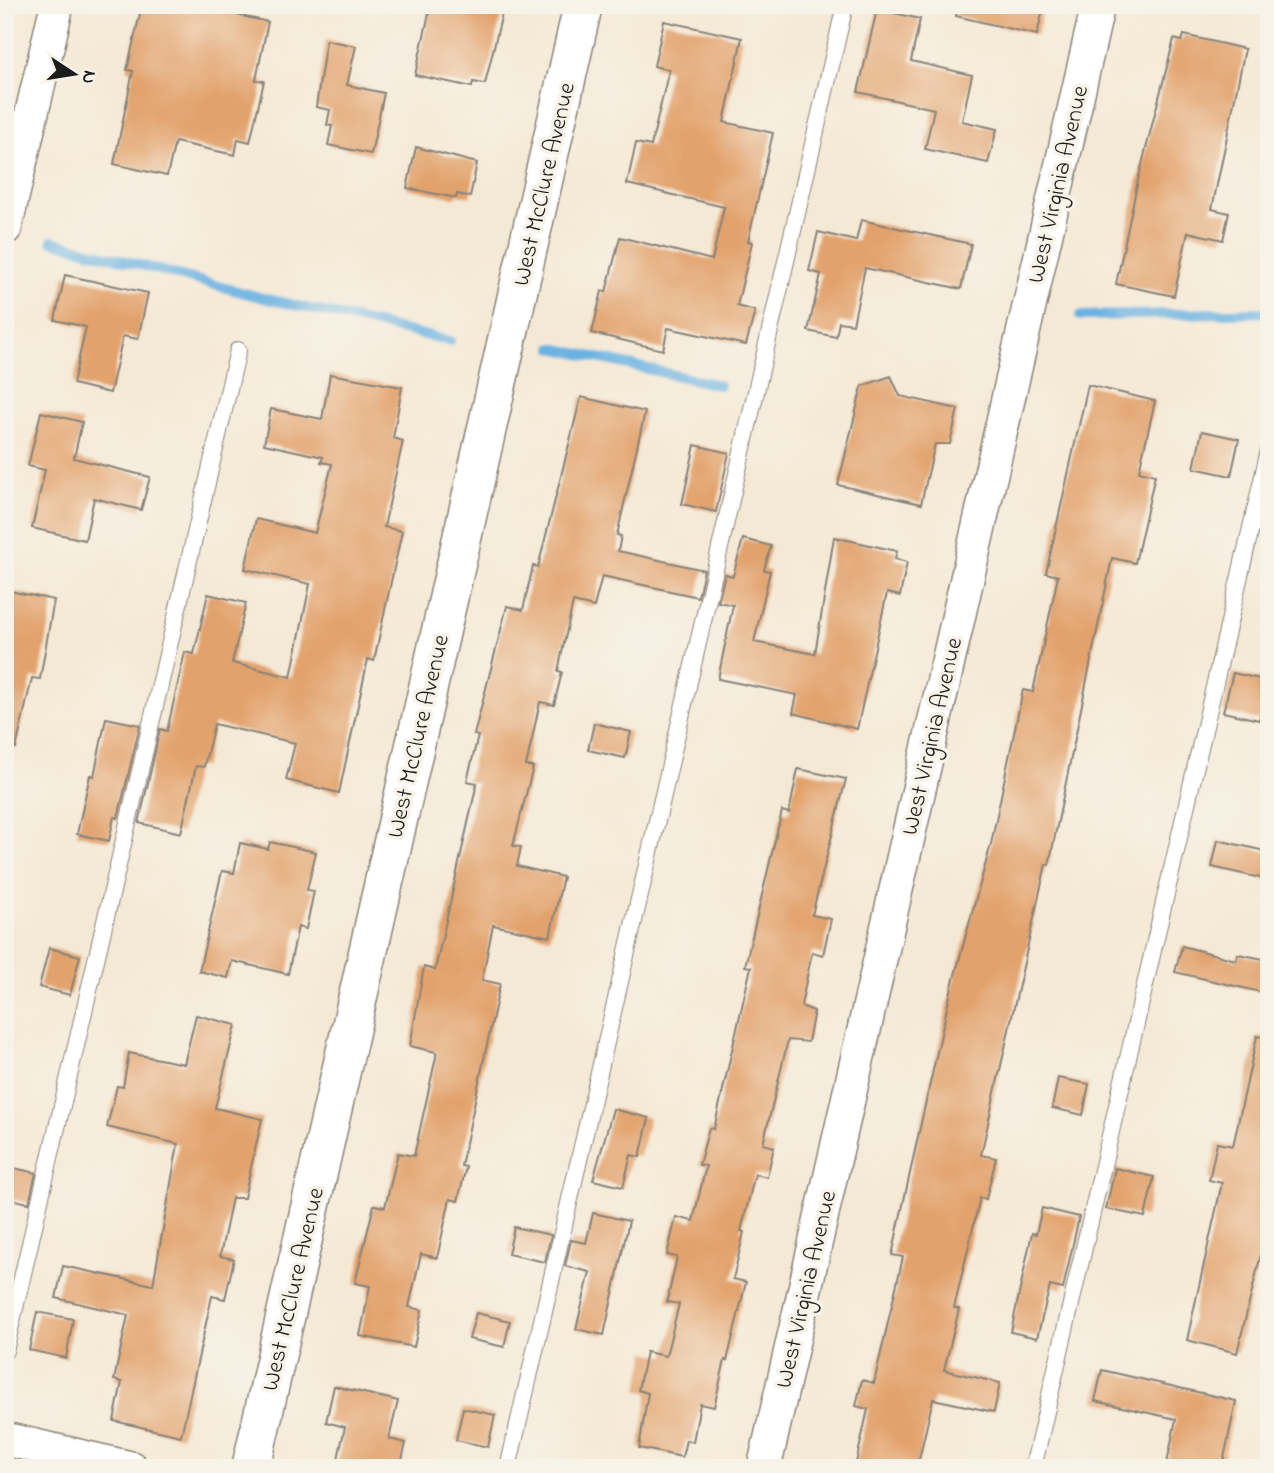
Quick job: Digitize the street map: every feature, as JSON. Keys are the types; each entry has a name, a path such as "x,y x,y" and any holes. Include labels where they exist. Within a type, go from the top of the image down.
{"street":[{"path":"5,229 57,5"},
{"name":"West McClure Avenue","path":"251,1468 583,5"},
{"name":"West Virginia Avenue","path":"764,1468 1098,5"},
{"path":"5,1440 131,1468"}],"lane":[{"path":"508,1468 845,5"},
{"path":"5,1351 238,350"},
{"path":"1033,1468 1269,450"}],"building":[{"path":"142,5 211,5 210,9 268,22 256,80 264,81 250,142 238,139 235,155 175,142 167,176 114,164 133,71 127,70"},
{"path":"431,5 504,5 485,84 473,82 472,87 415,75"},
{"path":"957,5 1044,5 1037,35 956,16"},
{"path":"877,9 920,19 911,61 972,75 962,121 997,129 988,163 925,149 934,109 858,92"},
{"path":"664,21 742,38 724,122 773,133 748,241 752,242 737,306 755,311 746,345 668,328 663,350 592,333 602,291 606,292 620,237 712,260 724,207 627,184 636,143 651,146 669,70 654,66"},
{"path":"1184,35 1245,49 1212,209 1229,213 1223,240 1188,232 1174,296 1116,284 1138,180 1174,39 1182,41"},
{"path":"326,40 356,46 347,85 384,93 371,154 328,145 332,126 327,125 330,110 316,107"},
{"path":"416,147 477,163 470,197 457,194 456,198 407,188"},
{"path":"861,220 971,244 961,289 865,268 853,324 839,322 836,337 808,331 821,274 809,271 818,232 856,241"},
{"path":"65,275 148,293 138,339 123,336 110,393 73,384 86,327 55,320"},
{"path":"330,374 402,387 393,438 403,441 384,527 402,531 374,661 368,659 339,793 286,780 295,743 214,724 204,767 196,766 181,833 139,823 160,729 167,731 185,652 194,654 208,594 246,603 232,663 291,677 310,584 245,569 256,519 315,533 332,464 321,462 323,457 264,444 271,409 322,419"},
{"path":"891,376 900,396 958,409 950,444 935,444 921,504 838,485 862,386"},
{"path":"1088,385 1155,401 1139,471 1155,475 1135,563 1112,558 1049,865 1046,864 981,1155 996,1158 986,1199 980,1198 954,1308 959,1309 944,1370 1000,1383 994,1412 933,1399 917,1468 855,1468 868,1409 856,1406 862,1380 874,1383 903,1257 892,1255 952,986 991,844 1023,690 1033,692 1058,576 1046,573"},
{"path":"581,397 645,412 617,535 621,536 618,551 704,570 698,597 602,576 594,607 573,602 558,671 562,672 554,705 540,702 526,766 533,767 513,846 521,847 517,866 563,877 550,937 493,925 482,980 500,984 461,1166 466,1167 458,1201 450,1199 437,1258 421,1254 409,1307 422,1310 414,1347 360,1336 370,1286 355,1283 374,1205 385,1207 398,1153 414,1156 436,1057 436,1052 410,1046 424,967 435,970 477,783 467,781 478,736 474,735 507,606 523,610 533,566 538,567"},
{"path":"41,412 82,422 74,458 150,477 141,510 94,498 85,540 32,528 45,470 28,466"},
{"path":"1202,431 1239,439 1231,476 1194,468"},
{"path":"695,445 729,453 716,512 682,504"},
{"path":"834,537 897,551 895,559 907,562 900,596 887,593 857,729 793,713 797,695 718,679 733,605 718,602 725,574 733,576 743,539 771,546 764,570 770,571 754,642 815,654"},
{"path":"5,590 54,600 40,679 32,678 16,748 5,746"},
{"path":"1233,673 1269,681 1259,720 1223,712"},
{"path":"106,718 140,725 118,818 114,817 109,841 77,834 90,775 94,776"},
{"path":"594,723 631,732 625,758 588,750"},
{"path":"798,769 846,779 812,915 831,919 823,955 812,952 801,1006 814,1011 808,1042 788,1040 763,1144 774,1147 767,1177 755,1174 741,1231 744,1232 733,1279 746,1282 727,1361 725,1360 714,1407 700,1404 693,1442 686,1440 682,1457 639,1448 648,1393 638,1390 646,1352 666,1356 679,1304 667,1302 677,1257 667,1255 676,1217 693,1221 706,1166 699,1165 709,1128 714,1129 751,967 745,966 782,811 789,813"},
{"path":"1218,840 1269,852 1269,880 1212,867"},
{"path":"270,842 316,852 307,890 314,891 306,929 298,927 288,974 232,961 228,978 199,971 222,871 234,873 240,843 268,849"},
{"path":"1182,946 1236,960 1238,954 1269,960 1269,994 1175,972"},
{"path":"49,948 80,956 70,995 39,987"},
{"path":"196,1015 236,1025 215,1108 262,1119 244,1198 232,1198 220,1256 234,1259 225,1299 212,1296 181,1436 114,1421 122,1382 114,1380 128,1315 56,1298 63,1266 153,1285 178,1144 107,1127 117,1086 123,1087 129,1053 184,1064"},
{"path":"1257,1036 1269,1038 1269,1221 1237,1353 1187,1340 1222,1183 1209,1180 1217,1143 1233,1146"},
{"path":"1058,1078 1089,1084 1083,1115 1052,1108"},
{"path":"613,1109 649,1118 640,1157 631,1155 623,1187 593,1180"},
{"path":"5,1166 36,1173 29,1203 5,1198"},
{"path":"1115,1168 1154,1177 1145,1217 1106,1209"},
{"path":"1042,1208 1079,1217 1063,1289 1050,1286 1037,1338 1011,1332 1032,1233 1036,1234"},
{"path":"593,1213 629,1221 604,1335 576,1329 590,1272 565,1266 571,1240 586,1243"},
{"path":"514,1227 551,1235 545,1262 508,1254"},
{"path":"37,1312 73,1319 66,1358 29,1350"},
{"path":"476,1313 510,1321 504,1347 469,1339"},
{"path":"1102,1370 1236,1401 1222,1468 1166,1468 1176,1419 1095,1401"},
{"path":"334,1386 398,1401 389,1439 406,1443 400,1468 336,1468 345,1427 326,1422"},
{"path":"463,1408 495,1415 488,1447 456,1440"}],"waterway":[{"path":"52,241 263,298 450,341"},
{"path":"1080,316 1269,312"},
{"path":"553,348 719,385"}]}
